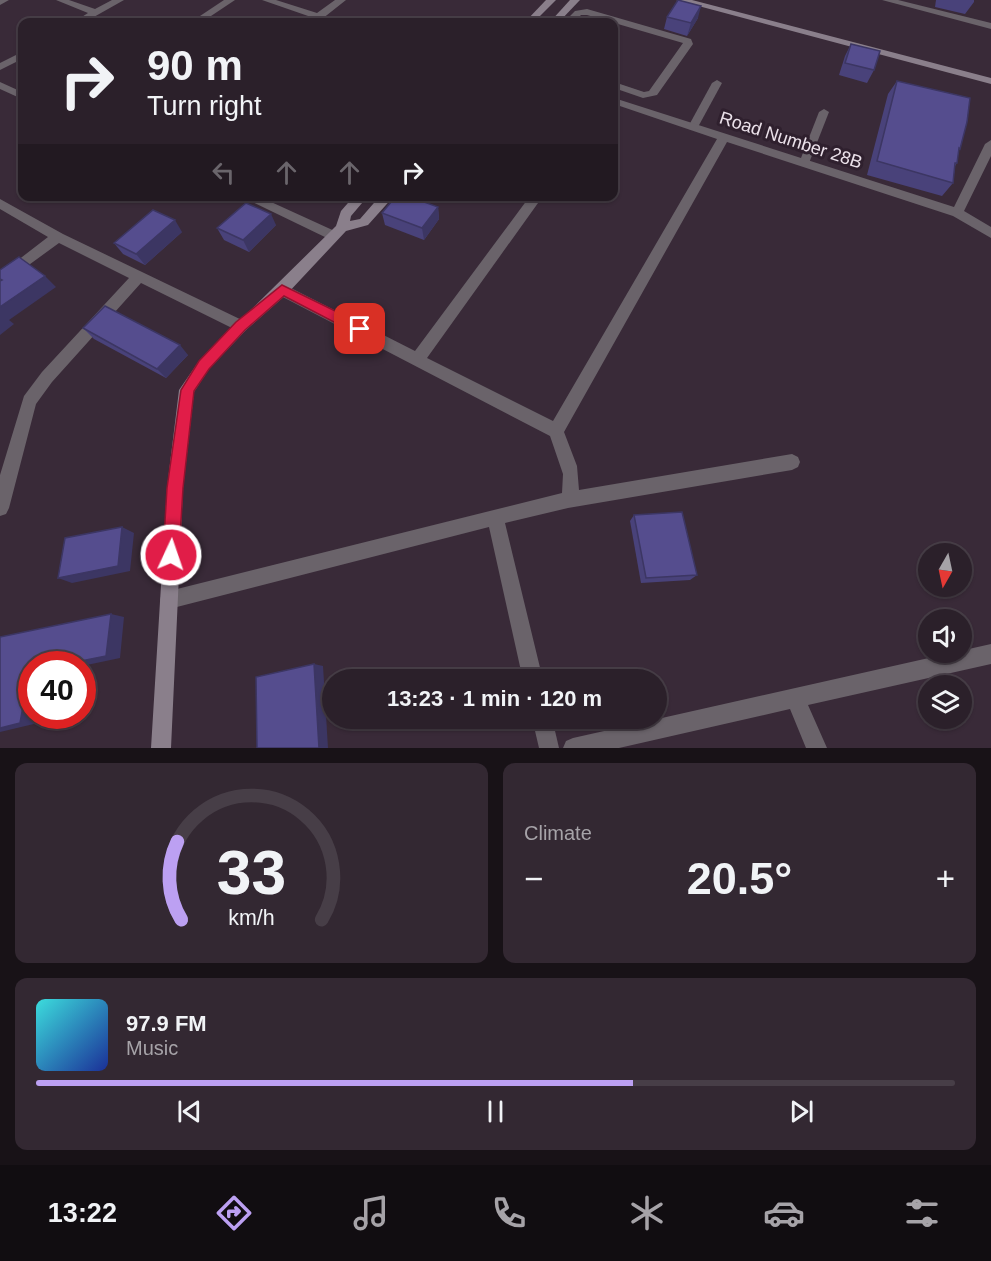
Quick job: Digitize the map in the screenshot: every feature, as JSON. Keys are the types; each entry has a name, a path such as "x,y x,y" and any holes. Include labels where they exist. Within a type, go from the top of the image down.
{"street":[{"path":"0,2 4,0"},
{"path":"61,0 96,13"},
{"path":"87,18 119,0"},
{"path":"202,18 230,0"},
{"path":"267,0 310,18"},
{"path":"318,18 341,0"},
{"path":"534,18 551,0"},
{"path":"558,18 575,0"},
{"path":"683,0 991,81"},
{"path":"887,0 991,26"},
{"path":"573,18 578,13 586,12 607,18"},
{"path":"618,21 688,41 653,93 643,95 618,86"},
{"path":"0,67 18,57"},
{"path":"0,86 18,94"},
{"name":"Road Number 28B","path":"618,102 957,213 991,233"},
{"path":"556,431 724,137"},
{"path":"957,213 991,144"},
{"path":"259,201 338,232 364,222 383,201"},
{"path":"161,748 175,488 188,390 204,365 241,326 282,290 338,232 345,214 357,201"},
{"path":"418,359 533,201"},
{"path":"0,203 58,237 241,326"},
{"path":"0,281 58,237"},
{"path":"0,508 29,402 47,377 139,276"},
{"path":"282,290 556,431 573,478 573,488 568,500"},
{"path":"169,600 568,500 792,462"},
{"path":"495,517 530,669"},
{"path":"573,748 991,654"},
{"path":"795,698 817,748"},
{"path":"545,729 549,748"}],"lane":[{"path":"693,127 717,83"},
{"path":"804,163 824,112"}],"building":[{"path":"678,0 701,6 691,23 667,17"},
{"path":"851,44 880,51 874,70 845,63"},
{"path":"897,81 970,98 967,122 957,163 955,163 953,183 877,161"},
{"path":"392,201 422,201 438,207 422,228 382,213"},
{"path":"246,203 271,214 243,240 217,228"},
{"path":"153,210 175,220 136,254 114,243"},
{"path":"19,257 45,276 0,307 0,281 2,280 0,270"},
{"path":"105,306 180,345 157,369 83,328"},
{"path":"682,512 697,575 646,578 634,515"},
{"path":"122,527 118,566 58,578 65,538"},
{"path":"111,614 106,656 96,658 96,651 18,651 18,724 0,728 0,637"},
{"path":"314,664 319,748 257,748 256,677"}],"route":[{"path":"171,555 175,488 188,390 204,365 241,326 282,290 360,329"}]}
